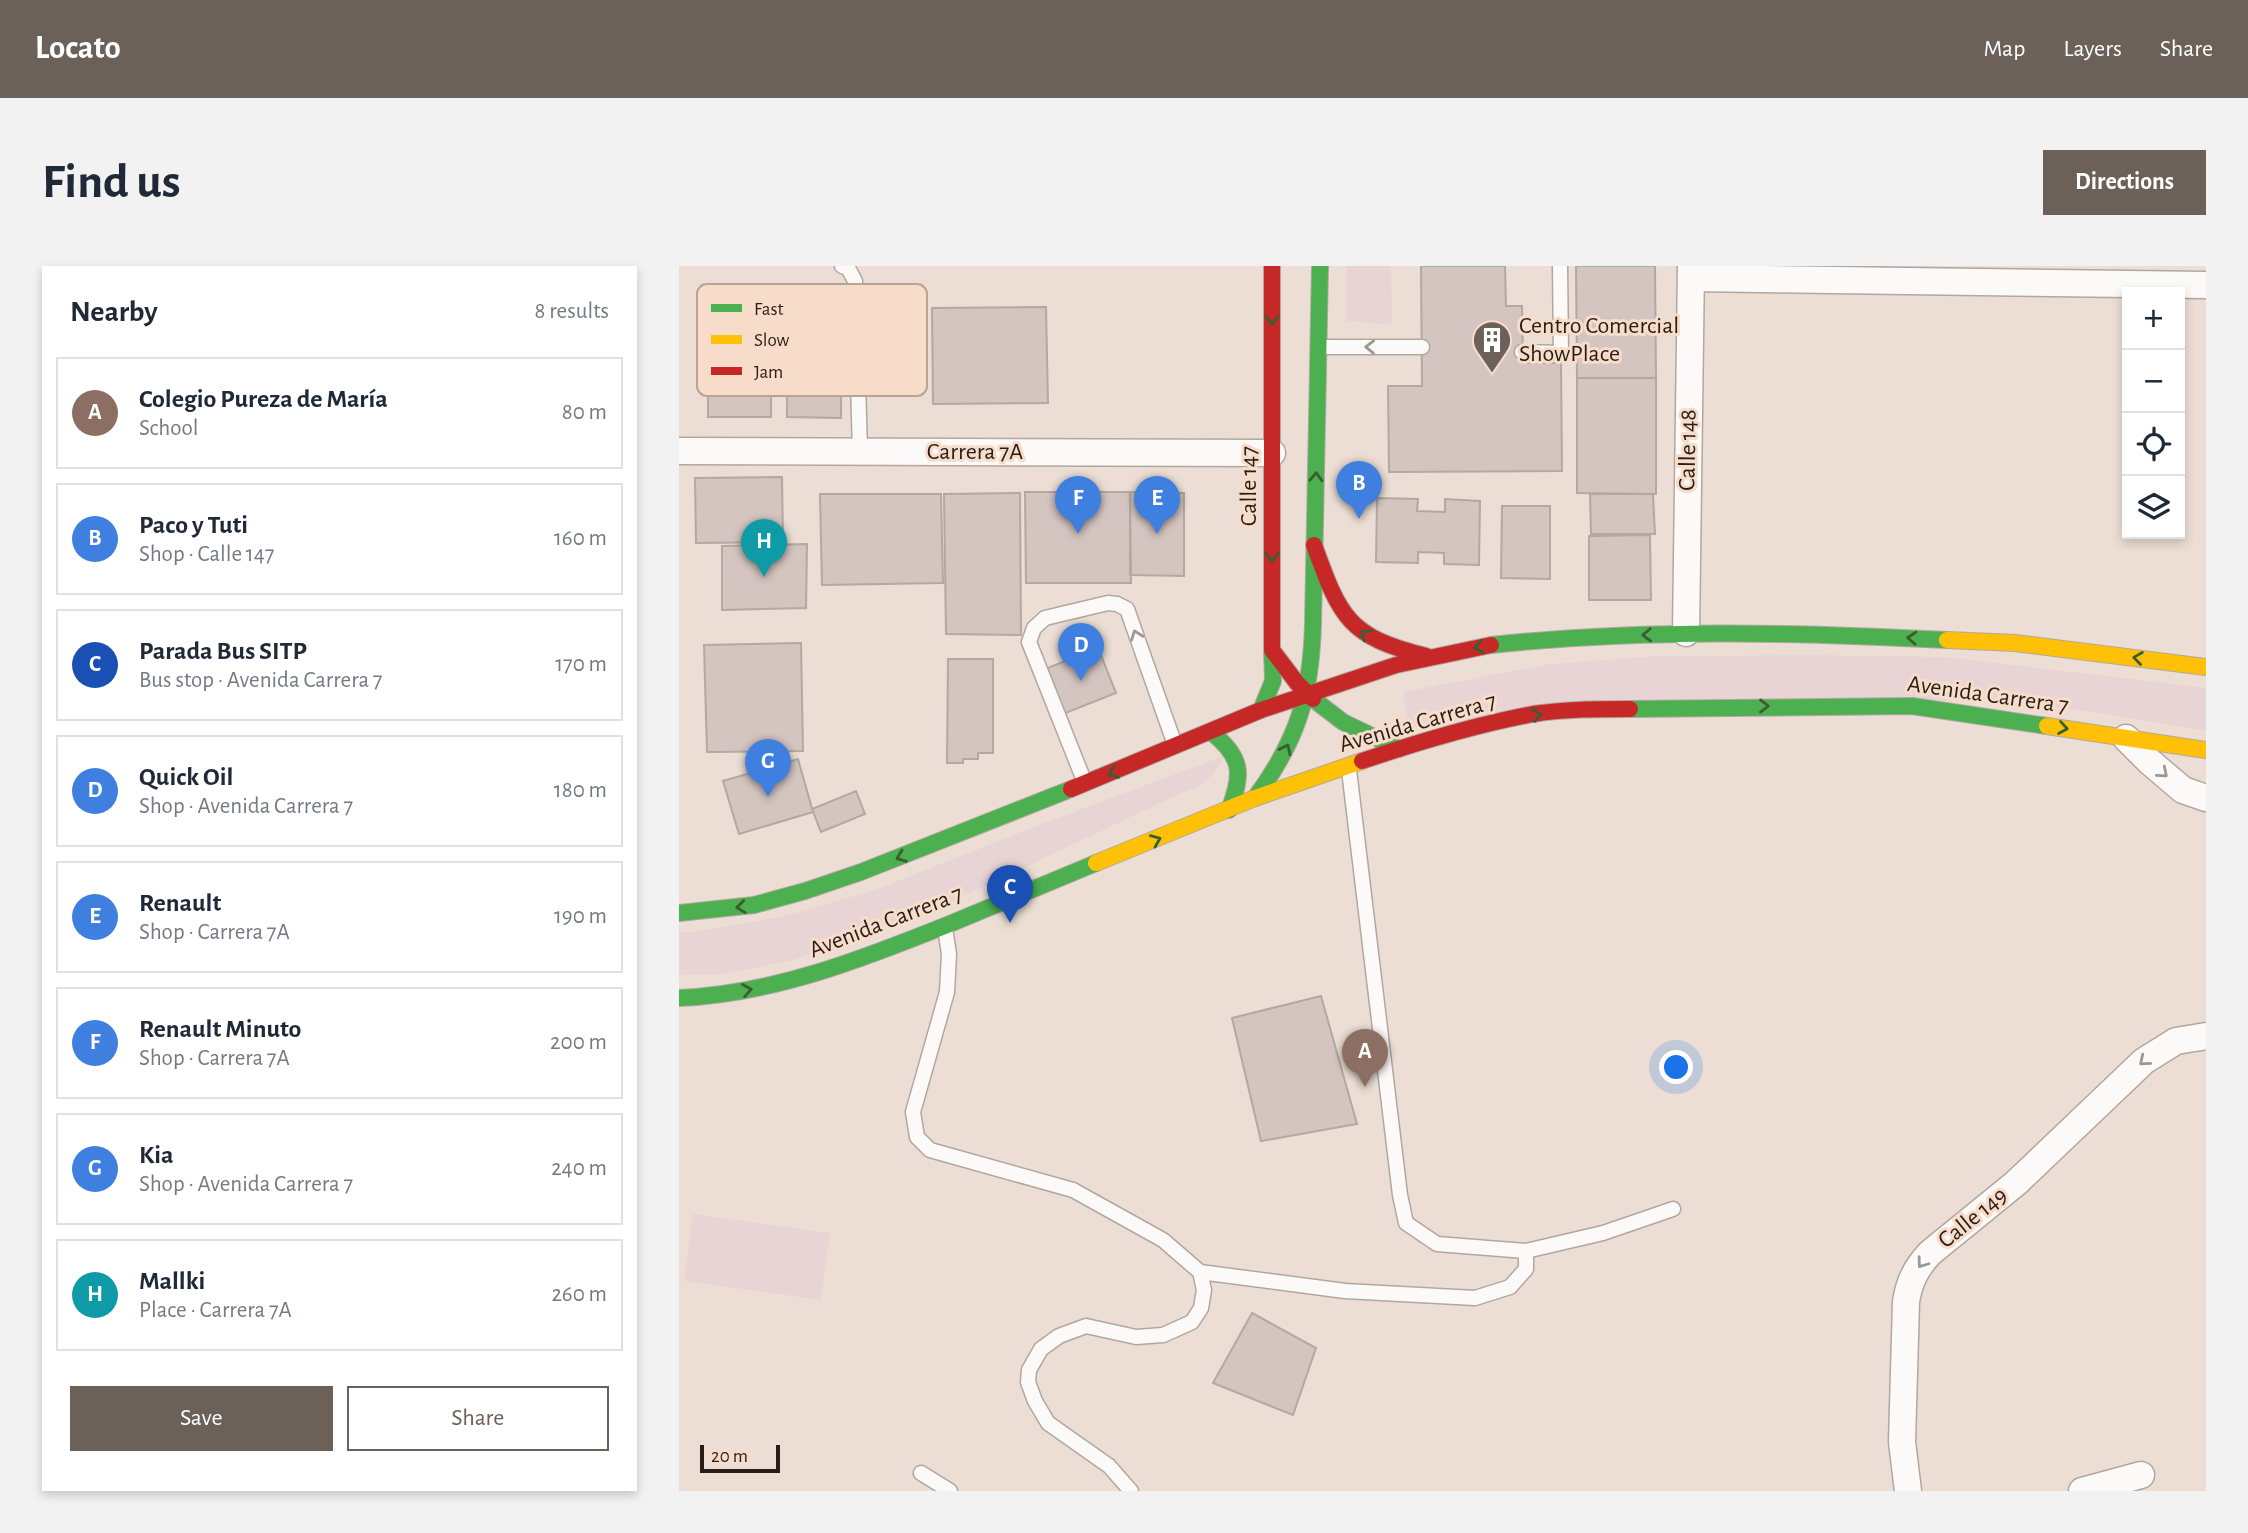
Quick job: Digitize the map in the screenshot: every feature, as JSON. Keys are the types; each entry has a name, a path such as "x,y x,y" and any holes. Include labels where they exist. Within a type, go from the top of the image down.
{"main road":[{"name":"Calle 147","path":"1261,710 1274,681 1275,664 1272,650 1272,266"},
{"path":"1255,798 1286,749 1307,694 1311,652 1320,266"},
{"path":"1314,545 1331,590 1352,625 1379,643 1428,657"},
{"name":"Avenida Carrera 7","path":"679,913 754,905 805,891 861,872 1085,784 1261,710 1428,657 1482,646 1526,640 1686,633 1874,636 2015,643 2206,667"},
{"path":"1272,650 1287,673 1307,694 1348,726 1399,749"},
{"name":"Avenida Carrera 7","path":"679,998 743,991 807,976 915,938 1255,798 1469,728 1535,714 1584,709 1676,707 1912,706 2206,750"},
{"path":"1211,732 1224,741 1236,756 1240,773 1238,789 1229,810"}],"street":[{"path":"1691,272 2206,285"},
{"name":"Calle 148","path":"1686,633 1691,272"},
{"name":"Carrera 7A","path":"679,451 1272,453"},
{"path":"2126,738 2183,790 2206,798"},
{"name":"Calle 149","path":"1908,1491 1902,1442 1906,1303 1908,1289 1920,1263 2015,1182 2144,1061 2176,1041 2206,1035"},
{"path":"2082,1491 2141,1475"}],"lane":[{"path":"842,266 848,268 855,284"},
{"path":"1523,352 1561,353 1560,266"},
{"path":"1319,347 1422,348"},
{"path":"858,396 860,451"},
{"path":"1085,784 1029,642 1034,628 1045,618 1108,603 1127,609 1176,747"},
{"path":"1348,766 1400,1195 1406,1223 1437,1244 1526,1251 1603,1233 1673,1209"},
{"path":"944,926 949,954 947,992 913,1112 917,1137 930,1150 1073,1190 1163,1240 1200,1272 1345,1291 1475,1298 1510,1287 1526,1269 1526,1251"},
{"path":"1131,1491 1109,1466 1048,1423 1028,1382 1029,1370 1041,1349 1059,1336 1086,1326 1136,1337 1163,1335 1192,1322 1201,1308 1204,1290 1200,1272"},
{"path":"921,1473 950,1491"}],"shaded area":[{"path":"1347,266 1391,266 1392,325 1347,321"},
{"path":"1659,656 1945,657 2206,688 2206,731 2099,713 1985,699 1409,727 1403,692 1550,664"},
{"path":"1224,756 1211,776 1195,788 970,893 882,930 793,960 725,974 679,975 679,932 785,916 875,890"},
{"path":"693,1214 830,1233 821,1300 684,1281"}],"building":[{"name":"Centro Comercial ShowPlace","path":"1421,266 1505,266 1506,306 1522,306 1523,363 1561,363 1562,471 1389,472 1388,386 1422,386"},
{"path":"1576,266 1655,266 1656,378 1577,378"},
{"path":"1046,307 1048,403 933,404 932,308"},
{"path":"1577,378 1656,378 1656,494 1577,493"},
{"path":"708,396 771,396 771,417 708,417"},
{"path":"787,396 841,396 841,418 787,417"},
{"path":"782,477 783,542 696,543 695,478"},
{"path":"1025,492 1130,492 1131,583 1026,583"},
{"path":"1130,492 1184,493 1184,576 1130,575"},
{"path":"1020,493 1021,635 946,634 944,494"},
{"path":"820,494 941,494 943,583 822,585"},
{"path":"1590,494 1653,494 1655,534 1591,534"},
{"path":"1377,498 1418,499 1417,511 1445,512 1445,499 1480,501 1479,565 1444,564 1444,553 1418,552 1418,563 1376,562"},
{"path":"1502,506 1550,506 1550,579 1501,578"},
{"path":"1650,535 1651,600 1589,600 1589,536"},
{"path":"807,544 806,608 722,610 722,546"},
{"path":"1093,635 1116,693 1063,714 1045,669 1083,654 1077,641"},
{"path":"801,643 803,751 707,752 704,645"},
{"path":"948,659 993,659 993,753 978,753 978,759 963,759 963,763 947,763"},
{"path":"798,759 813,812 739,834 723,781"},
{"path":"856,791 865,814 821,832 812,809"},
{"path":"1321,996 1357,1124 1261,1141 1232,1018"},
{"path":"1252,1313 1316,1348 1293,1415 1213,1383"}],"traffic: fast":[{"path":"1255,798 1270,777 1292,736 1305,695 1312,650 1320,266"},
{"path":"1491,645 1662,634 1833,635 1947,640"},
{"path":"1261,710 1273,681 1272,650"},
{"path":"1313,699 1343,722 1399,749"},
{"path":"1630,709 1912,706 2047,726"},
{"path":"1211,732 1229,750 1237,767 1237,786 1229,810"},
{"path":"679,913 754,905 805,891 861,872 1071,789"},
{"path":"679,998 750,990 819,972 919,936 1096,863"}],"traffic: slow":[{"path":"1947,640 2015,643 2206,667"},
{"path":"2047,726 2206,750"},
{"path":"1096,863 1255,798 1362,761"}],"traffic: jam":[{"path":"1272,266 1272,650 1313,699"},
{"path":"1314,545 1340,607 1363,632 1379,641 1426,656"},
{"path":"1071,789 1261,710 1396,665 1491,645"},
{"path":"1362,761 1446,734 1533,714 1569,710 1630,709"}],"place":[{"name":"Centro Comercial ShowPlace","path":"1492,374"},
{"name":"Paco y Tuti","path":"1359,519"},
{"name":"Renault Minuto","path":"1078,534"},
{"name":"Renault","path":"1157,534"},
{"name":"Mallki","path":"764,577"},
{"name":"Quick Oil","path":"1081,681"},
{"name":"Kia","path":"768,797"},
{"name":"Parada Bus SITP","path":"1010,923"},
{"name":"Colegio Pureza de María","path":"1365,1087"}]}
